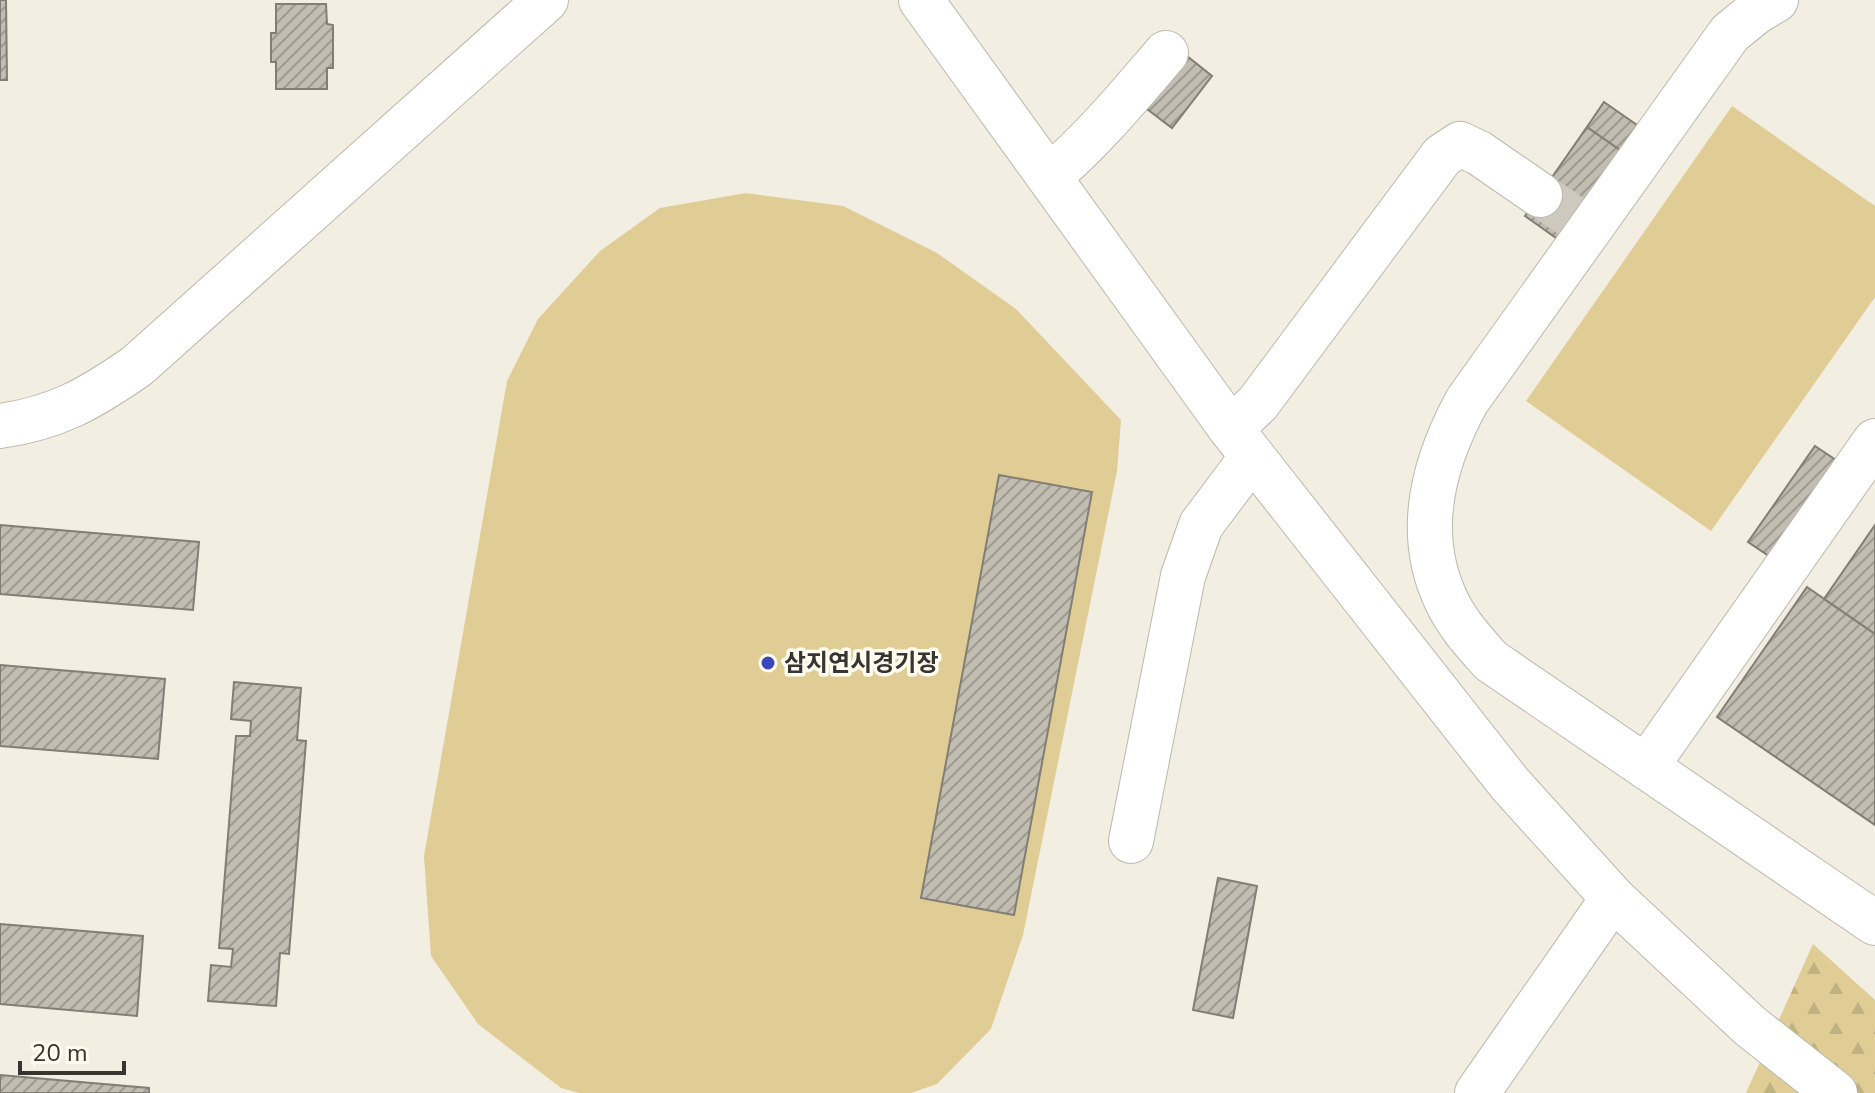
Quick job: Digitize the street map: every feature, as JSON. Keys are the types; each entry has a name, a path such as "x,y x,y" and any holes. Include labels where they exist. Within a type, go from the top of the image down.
{"street":[{"path":"0,426 53,413 95,396 137,366 546,0"},
{"path":"921,0 1241,443 1510,784 1613,898 1750,1026 1835,1093"},
{"path":"1776,0 1730,33 1567,214 1448,436 1436,471 1429,518 1434,563 1446,601 1464,631 1491,661 1875,923"},
{"path":"1049,177 1073,157 1166,53"},
{"path":"1131,841 1183,576 1201,525 1258,403 1442,156 1460,144 1479,153 1567,214"},
{"path":"1646,767 1875,441"},
{"path":"1477,1093 1613,898"}],"green space":[{"path":"1732,106 1875,206 1875,297 1711,531 1526,401"},
{"name":"삼지연시경기장","path":"746,193 843,206 937,253 1016,309 1121,420 1117,471 1023,935 991,1029 937,1084 911,1093 579,1093 561,1088 478,1024 431,956 424,856 507,381 538,319 600,251 660,208"},
{"path":"1813,944 1875,1000 1875,1093 1746,1093"}],"building":[{"path":"0,0 6,0 7,80 0,80"},
{"path":"276,4 326,4 327,24 333,25 333,68 327,68 327,89 276,89 276,62 271,62 271,33 276,33"},
{"path":"1187,56 1212,76 1172,128 1147,109"},
{"path":"1604,102 1637,125 1620,150 1587,127"},
{"path":"1587,127 1620,150 1559,240 1525,216"},
{"path":"1815,446 1839,462 1772,558 1748,542"},
{"path":"999,475 1092,492 1014,915 921,898"},
{"path":"0,525 199,542 193,610 0,594"},
{"path":"1875,525 1875,634 1824,599"},
{"path":"1807,587 1875,634 1875,825 1717,717"},
{"path":"0,665 165,679 158,759 0,746"},
{"path":"234,682 301,688 297,740 306,741 289,954 280,953 276,1006 208,1001 211,965 231,967 233,949 219,948 236,736 250,736 251,721 231,719"},
{"path":"1218,878 1257,886 1233,1018 1193,1010"},
{"path":"0,924 143,936 137,1016 0,1004"},
{"path":"0,1075 149,1088 149,1093 0,1093"}],"tunnel":[{"path":"1540,195 1574,218"}],"place":[{"name":"삼지연시경기장","path":"768,663"}]}
